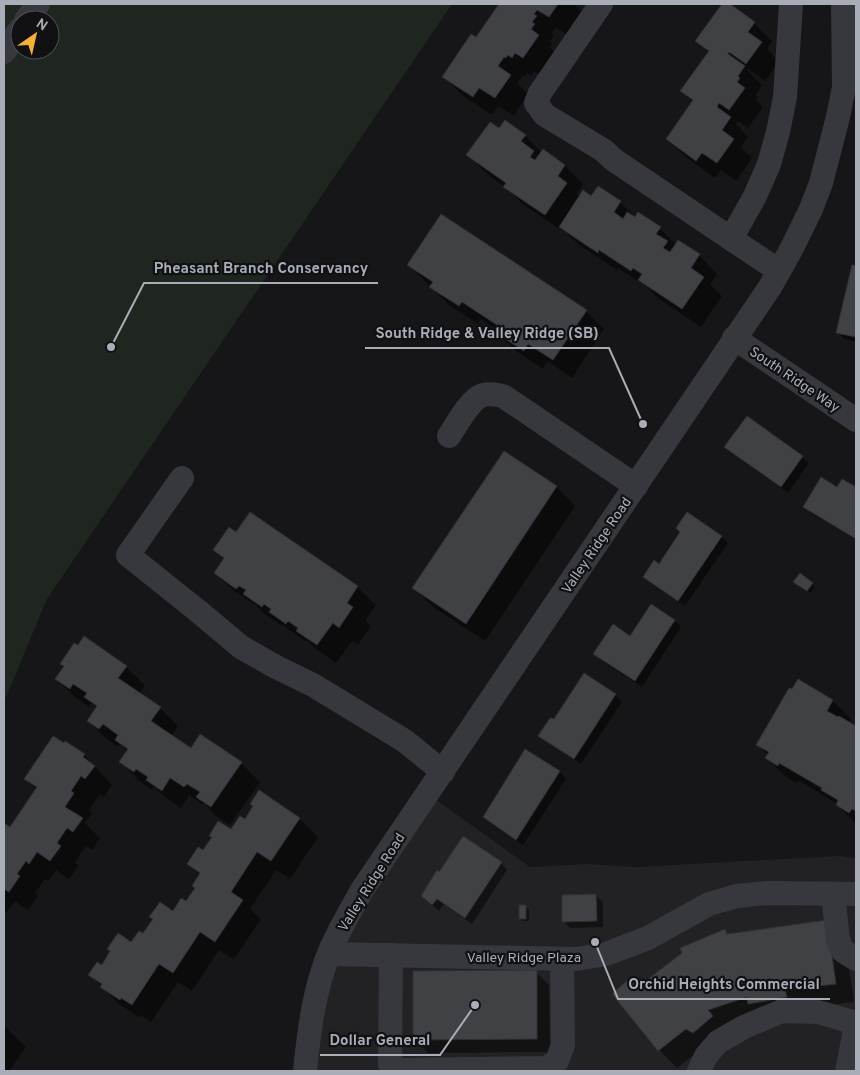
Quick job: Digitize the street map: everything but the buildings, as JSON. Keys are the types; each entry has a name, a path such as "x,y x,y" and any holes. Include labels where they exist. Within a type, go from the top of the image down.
{"street":[{"path":"601,4 540,93 536,103 545,115 603,150 614,160 779,271"},
{"path":"731,239 755,196 769,164 778,132 785,97 791,4"},
{"name":"Valley Ridge Road","path":"305,1071 309,1030 317,993 340,931 362,890 770,287 792,248 811,209 829,155 844,87 848,12"},
{"name":"South Ridge Way","path":"734,338 856,420"},
{"path":"449,436 474,400 483,395 503,396 636,486"},
{"path":"182,478 128,555 241,646 276,667 312,684 405,741 443,772"},
{"name":"Valley Ridge Plaza","path":"330,954 576,959 606,954 648,938 709,904 737,896 767,893 856,894"},
{"path":"833,894 838,940 843,951 856,959"},
{"path":"391,955 390,1064 399,1070 547,1068 557,1061 563,1045 562,959"},
{"path":"699,1071 706,1056 718,1042 744,1027 782,1011 818,1012 856,1024 848,1071"}],"shaded area":[{"path":"4,4 452,4 47,599 4,702"},
{"path":"428,794 530,867 588,864 637,867 839,856 856,858 856,1071 305,1071 317,993"}],"place":[{"name":"Pheasant Branch Conservancy","path":"111,347"},
{"name":"South Ridge & Valley Ridge (SB)","path":"643,424"},
{"name":"Orchid Heights Commercial","path":"595,942"},
{"name":"Dollar General","path":"475,1005"}]}
